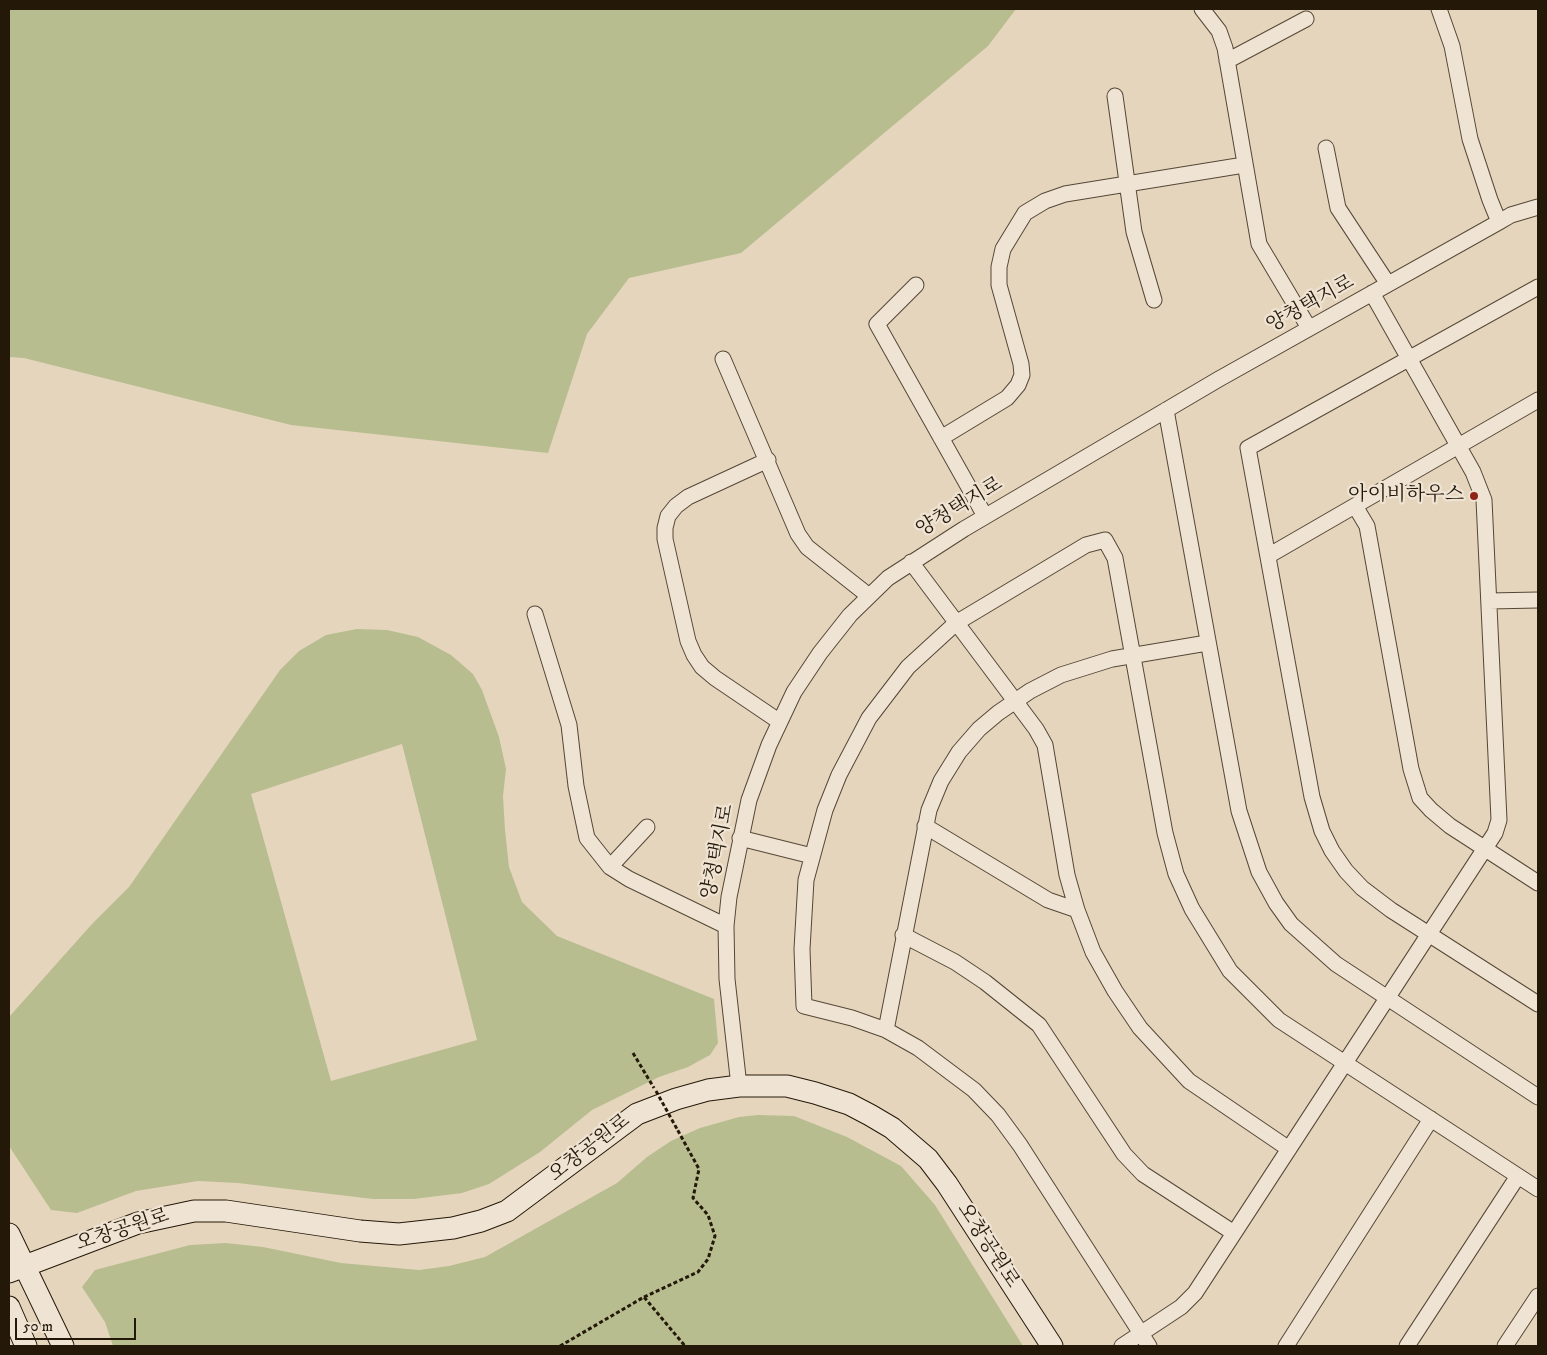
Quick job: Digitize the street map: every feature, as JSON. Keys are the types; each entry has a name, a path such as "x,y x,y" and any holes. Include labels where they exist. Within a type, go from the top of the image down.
{"street":[{"path":"1202,9 1219,31 1227,61 1259,244 1309,328"},
{"path":"1439,9 1452,46 1470,138 1499,222"},
{"path":"1227,61 1306,19"},
{"path":"1115,96 1134,232 1154,300"},
{"path":"1326,148 1338,208 1388,284"},
{"path":"941,438 1008,398 1018,385 1022,375 1016,344 999,285 1002,249 1025,213 1045,201 1065,194 1127,182 1244,165"},
{"name":"양청택지로","path":"739,1086 727,979 726,926 740,838 749,800 794,692 820,653 850,615 869,596 911,562 985,516 1309,328 1511,215 1538,207"},
{"path":"916,286 877,324 985,516"},
{"path":"1538,287 1248,448 1312,797 1322,831 1332,851 1346,872 1362,888 1538,1004"},
{"path":"1122,1346 1145,1340 1195,1292 1485,849 1495,833 1499,820 1484,500 1473,472 1372,293"},
{"path":"723,359 768,460 798,534 807,547 869,596"},
{"path":"1268,556 1538,400"},
{"path":"1166,410 1238,811 1259,872 1286,917 1313,946 1388,999 1538,1097"},
{"path":"768,460 688,497 676,506 668,516 665,539 688,641 694,655 702,667 715,678 780,722"},
{"path":"1355,506 1367,526 1415,785 1420,798 1431,810 1485,849 1538,883"},
{"path":"1145,1340 1020,1145 998,1115 951,1071 918,1048 886,1030 852,1018 804,1006 806,880 825,810 839,775 869,718 908,667 956,624 1086,545 1106,540 1115,558 1165,833 1176,874 1192,909 1230,971 1278,1020 1538,1189"},
{"path":"911,562 1036,728 1045,746 1067,875 1077,910 1093,952 1140,1028 1189,1080 1289,1149"},
{"path":"1489,602 1538,600"},
{"path":"535,614 569,725 576,786 587,838 610,867 629,879 726,926"},
{"path":"886,1030 925,826 941,782 959,752 979,729 1014,701 1061,675 1089,665 1207,643"},
{"path":"925,826 1048,900 1077,910"},
{"path":"610,867 647,827"},
{"path":"740,838 812,856"},
{"path":"904,935 920,942 978,977 1039,1026 1124,1154 1143,1174 1234,1233"},
{"name":"오창공원로","path":"17,1269 138,1223 194,1211 226,1211 360,1231 399,1234 430,1232 481,1221 507,1211 527,1198 609,1133 637,1114 676,1098 708,1090 739,1086 787,1086 849,1104 870,1115 911,1143 928,1159 947,1184 1052,1346"},
{"path":"1286,1346 1431,1119"},
{"path":"1408,1346 1518,1176"},
{"path":"9,1234 17,1269 63,1346"},
{"path":"1505,1346 1538,1296"},
{"path":"9,1307 26,1346"}],"path":[{"path":"560,1346 644,1296 698,1272 708,1259 715,1236 708,1215 693,1198 699,1169 633,1053"},
{"path":"644,1296 685,1346"}],"green space":[{"path":"9,9 1016,9 988,46 741,253 629,278 587,334 548,453 291,425 24,358 9,357"},
{"path":"357,629 387,630 418,637 451,655 473,674 482,690 499,737 506,769 503,796 509,867 522,902 557,936 714,999 718,1043 710,1055 688,1067 659,1077 592,1110 540,1152 489,1184 462,1193 414,1199 373,1199 238,1183 198,1181 136,1191 77,1213 51,1210 9,1146 9,1017 92,924 129,887 280,670 299,651 326,635","holes":["402,744 477,1040 331,1081 251,794"]},
{"path":"758,1115 794,1116 847,1137 901,1166 935,1205 1023,1346 113,1346 105,1322 82,1287 95,1270 190,1245 226,1243 263,1247 341,1263 419,1270 449,1266 485,1257 617,1183 647,1157 671,1141 700,1128 739,1117"}],"place":[{"name":"아이비하우스","path":"1474,496"}]}
